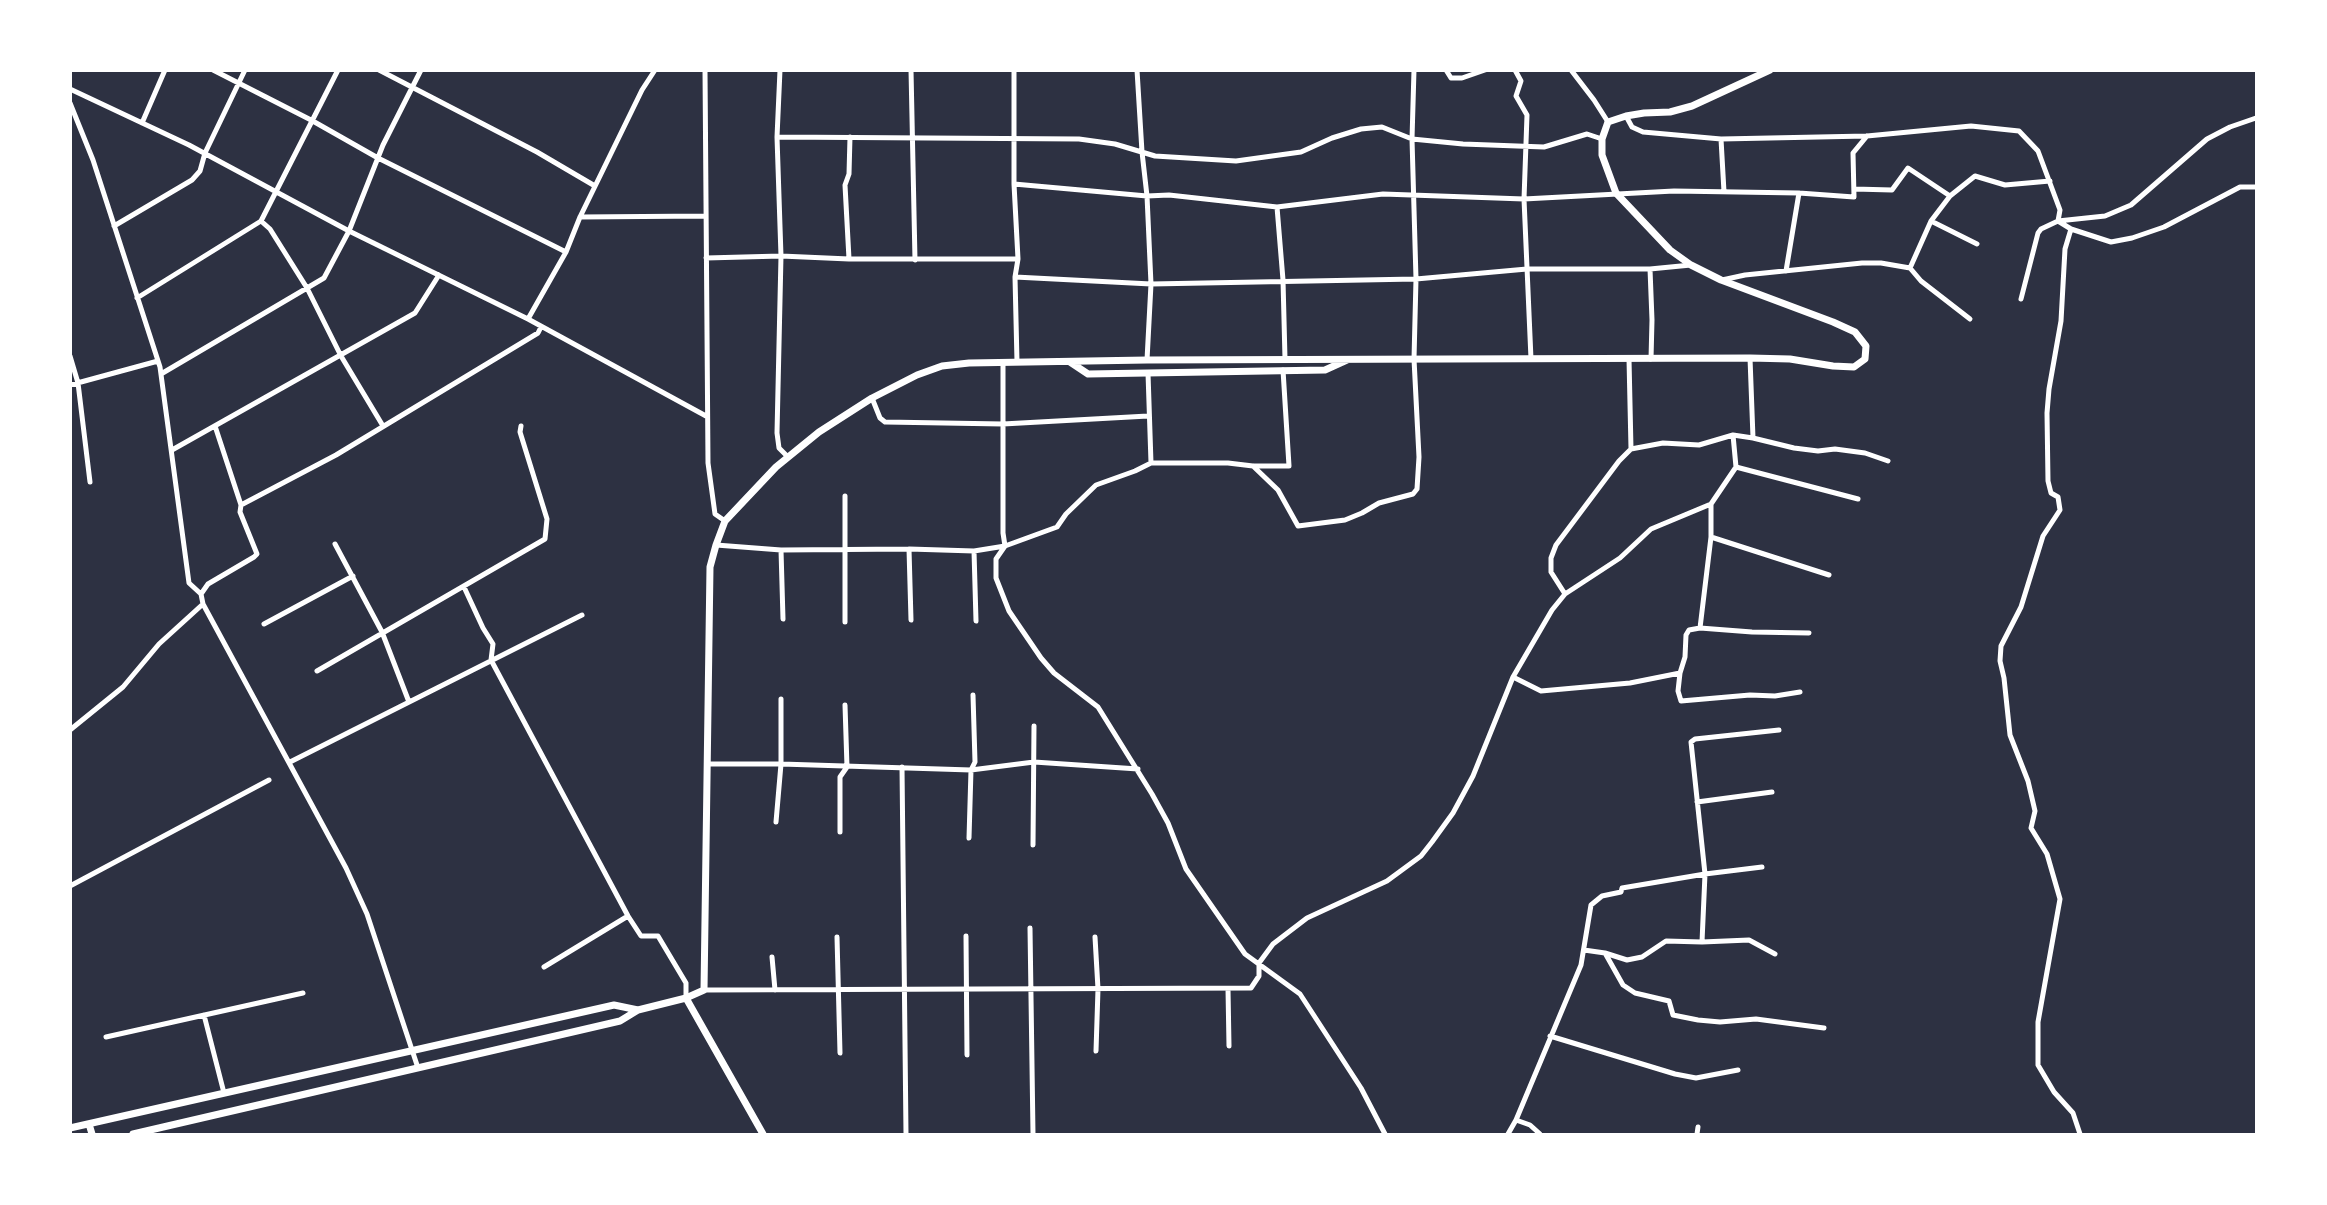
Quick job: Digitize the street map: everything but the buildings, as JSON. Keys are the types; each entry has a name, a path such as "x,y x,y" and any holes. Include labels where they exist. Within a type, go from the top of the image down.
{"street":[{"path":"142,123 165,70"},
{"path":"213,70 311,120 378,158 566,252"},
{"path":"114,226 192,180 200,171 205,153 245,70"},
{"path":"137,298 261,221 338,70"},
{"path":"379,70 537,152 595,186"},
{"path":"161,374 324,278 350,231 378,158 421,70"},
{"path":"528,320 566,252 595,186 642,90 655,70"},
{"path":"705,70 707,116 706,416 713,505 715,514 725,521"},
{"path":"780,70 777,137 781,256 777,433 779,448 788,458"},
{"path":"911,70 915,260"},
{"path":"1137,70 1151,284 1147,360"},
{"path":"1253,466 1278,490 1298,526 1345,520 1379,503 1413,494 1417,489 1419,457 1414,359 1416,279 1412,139 1414,70"},
{"path":"1446,70 1451,78 1462,78 1485,70"},
{"path":"1515,70 1521,81 1516,96 1527,115 1524,199 1531,359"},
{"path":"1571,70 1608,122"},
{"path":"1608,122 1626,116 1670,112 1692,106 1770,70"},
{"path":"1014,72 1014,184 1018,259 1015,277 1017,362"},
{"path":"70,89 205,153 350,231 528,320 706,416"},
{"path":"70,103 93,160 158,361 189,583 201,594 203,604 346,868 367,914 418,1068"},
{"path":"1626,116 1632,127 1643,132 1721,139 1867,136 1971,126 2019,131 2038,151 2060,210 2058,221"},
{"path":"2021,299 2041,229 2058,221 2105,216 2130,205 2207,139 2230,127 2256,118"},
{"path":"704,990 710,567 716,545 725,521 788,458 819,432 872,398 917,375 942,366 1003,362 1750,358 1790,359 1854,367 1865,359 1866,346 1856,332 1721,280 1691,265 1670,250 1616,193 1602,155 1602,138 1608,122"},
{"path":"777,137 911,136 1079,139 1115,144 1155,156 1236,161 1301,152 1332,138 1361,129 1382,127 1412,139 1463,144 1545,147 1587,134 1602,138"},
{"path":"1014,184 1147,196 1169,195 1277,207 1383,194 1524,199 1674,191 1799,193 1854,197 1853,153 1867,136"},
{"path":"849,259 845,184 849,174 850,137"},
{"path":"1721,139 1724,192"},
{"path":"1854,189 1892,190 1908,168 1950,196"},
{"path":"1910,268 1931,221 1950,196 1974,176 2005,185 2050,181"},
{"path":"2058,221 2071,230 2111,242 2132,238 2164,227 2240,187 2256,187"},
{"path":"1786,271 1799,193"},
{"path":"1277,207 1285,359"},
{"path":"580,217 706,216"},
{"path":"261,221 270,229 307,288 341,356 383,426"},
{"path":"1931,221 1977,244"},
{"path":"2071,230 2065,249 2061,321 2047,413 2048,481 2051,493 2058,497 2060,510 2043,536 2021,607 2001,646 2001,661 2010,735 2028,781 2035,811 2031,828 2047,854 2060,899 2038,1022 2036,1042 2038,1065 2054,1092 2073,1113 2080,1134"},
{"path":"705,258 781,256 915,260 1018,259"},
{"path":"1721,280 1745,275 1881,263 1910,268 1922,281 1970,319"},
{"path":"1015,277 1151,284 1416,279 1527,269 1650,270 1691,265"},
{"path":"1650,270 1651,359"},
{"path":"172,450 415,313 439,276"},
{"path":"241,505 298,476 383,426 538,333 541,327"},
{"path":"70,356 78,383 90,482"},
{"path":"1750,358 1753,438"},
{"path":"1069,361 1088,374 1325,370 1350,359"},
{"path":"1629,359 1631,449"},
{"path":"70,385 158,361"},
{"path":"1003,362 1003,533 1005,546 996,560 996,578 1009,611 1054,673 1098,707 1138,769 1168,823 1186,869 1245,954 1300,994 1361,1088 1385,1134"},
{"path":"716,545 781,550 974,551 1005,546 1057,527 1066,514 1096,485 1150,463 1289,466 1283,370"},
{"path":"1148,373 1150,463"},
{"path":"872,398 880,418 885,422 1003,424 1148,416"},
{"path":"201,594 208,584 256,554 240,512 241,505 215,426"},
{"path":"317,671 545,539 547,519 520,432 521,426"},
{"path":"133,1134 620,1021 638,1010 686,998 704,990 1251,988 1259,976 1259,963 1273,944 1307,918 1387,882 1421,856 1453,813 1473,776 1513,677 1552,610 1565,594 1620,558 1651,529 1711,504 1736,467 1733,435"},
{"path":"1565,594 1551,572 1551,558 1556,546 1631,449 1663,443 1699,445 1733,435 1794,448 1818,451 1835,449 1865,453 1888,461"},
{"path":"1736,467 1858,499"},
{"path":"844,496 845,622"},
{"path":"1700,628 1711,537 1711,504"},
{"path":"1711,537 1829,575"},
{"path":"335,544 382,632 409,702"},
{"path":"909,549 911,620"},
{"path":"781,550 783,619"},
{"path":"974,551 976,621"},
{"path":"264,624 353,576"},
{"path":"464,587 493,644 490,660 628,916 641,936 657,936 686,983 686,998 763,1134"},
{"path":"70,730 123,687 159,644 203,604"},
{"path":"290,762 582,615"},
{"path":"1800,692 1775,696 1750,695 1681,701 1678,691 1685,657 1686,635 1689,630 1700,628 1762,633 1809,633"},
{"path":"1513,677 1541,691 1630,682 1680,673"},
{"path":"969,838 971,770 975,762 973,695"},
{"path":"776,822 781,764 781,699"},
{"path":"840,832 840,777 847,768 845,705"},
{"path":"1033,845 1034,726"},
{"path":"1702,942 1705,874 1691,742 1695,739 1779,730"},
{"path":"707,764 971,770 1034,762 1138,769"},
{"path":"902,767 906,1134"},
{"path":"70,886 269,780"},
{"path":"1697,802 1772,792"},
{"path":"1508,1134 1581,965 1591,905 1602,896 1621,892 1622,888 1762,867"},
{"path":"544,967 628,916"},
{"path":"1030,928 1033,1134"},
{"path":"966,936 967,1054"},
{"path":"837,937 840,1053"},
{"path":"1095,937 1098,989 1096,1052"},
{"path":"1584,950 1605,953 1627,960 1642,957 1666,941 1749,940 1774,954"},
{"path":"1605,953 1623,985 1635,993 1669,1001 1673,1015 1720,1022 1756,1019 1824,1028"},
{"path":"772,957 775,990"},
{"path":"1228,989 1229,1046"},
{"path":"106,1038 303,993"},
{"path":"70,1128 614,1005 638,1010"},
{"path":"204,1015 224,1093"},
{"path":"1550,1036 1675,1074 1696,1078 1738,1070"},
{"path":"1516,1120 1530,1125 1540,1134"},
{"path":"89,1124 92,1134"},
{"path":"1697,1134 1698,1127"}]}
